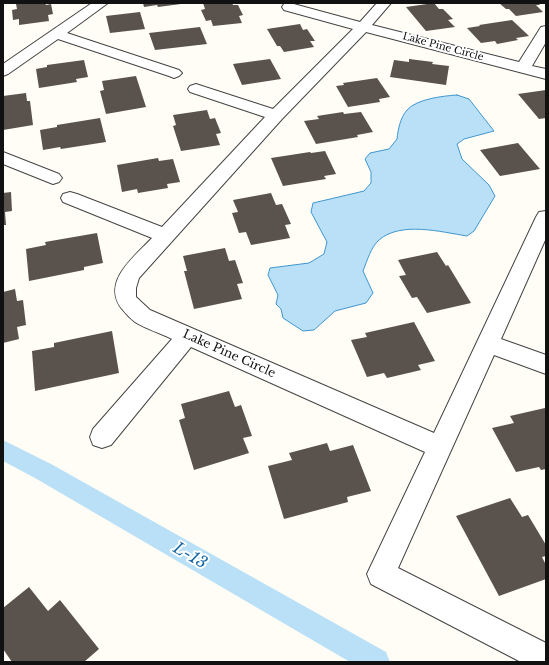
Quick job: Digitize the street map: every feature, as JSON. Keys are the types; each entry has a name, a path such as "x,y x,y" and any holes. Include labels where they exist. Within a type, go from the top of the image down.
{"street":[{"path":"3,71 101,3"},
{"name":"Lake Pine Circle","path":"384,3 276,115 165,236 131,274 124,287 126,300 142,316 440,447"},
{"path":"289,7 362,27"},
{"name":"Lake Pine Circle","path":"362,27 539,70 546,30"},
{"path":"56,34 174,73"},
{"path":"196,89 276,115"},
{"path":"3,157 53,178"},
{"path":"70,198 165,236"},
{"path":"546,217 381,574 546,659"},
{"path":"102,437 186,336"},
{"path":"488,343 546,365"}],"water":[{"path":"457,95 469,99 494,131 464,139 457,144 462,159 489,185 495,196 474,231 467,236 422,229 410,229 388,234 379,240 374,246 363,271 373,293 366,303 335,311 314,330 303,331 283,318 281,309 276,304 278,295 268,275 270,268 309,263 324,254 327,242 311,212 313,203 364,191 371,183 371,172 365,159 370,153 389,149 397,139 401,120 407,110 411,106 423,101 437,97"}],"building":[{"path":"45,3 46,5 51,4 53,14 48,15 49,21 19,25 19,19 13,20 12,10 17,9 16,4"},
{"path":"143,3 181,3 181,4 144,7"},
{"path":"203,3 232,3 233,5 238,5 243,15 239,16 242,23 213,26 211,20 206,21 201,10 205,9"},
{"path":"434,3 439,9 443,9 453,19 448,20 455,27 426,31 406,7"},
{"path":"499,3 538,3 540,5 536,5 543,12 516,16 509,9 506,9"},
{"path":"140,12 145,29 110,33 106,16"},
{"path":"512,20 529,36 516,38 518,40 497,44 495,41 481,43 467,28 480,26 479,25"},
{"path":"300,24 303,30 307,29 315,41 310,41 314,47 284,52 280,46 277,46 267,29"},
{"path":"200,27 207,44 155,50 149,33"},
{"path":"270,59 281,79 242,85 233,64"},
{"path":"409,59 449,66 446,85 390,77 394,60 409,62"},
{"path":"84,60 88,77 76,79 77,82 39,88 36,69 47,67 47,65"},
{"path":"136,76 146,107 106,114 100,91 104,90 102,81"},
{"path":"377,78 390,97 379,99 380,102 348,107 336,86 344,85 343,83"},
{"path":"546,90 546,118 539,119 518,94"},
{"path":"26,93 27,101 30,101 33,125 3,130 3,96"},
{"path":"207,110 210,119 215,118 221,133 216,134 220,145 181,151 173,126 176,125 173,115"},
{"path":"343,112 344,114 361,112 373,132 357,135 358,137 316,144 304,121 319,119 317,116"},
{"path":"100,118 106,142 61,149 60,147 43,150 40,130 57,127 57,125"},
{"path":"518,143 540,169 500,176 480,150"},
{"path":"325,151 336,174 324,176 326,179 283,186 271,158"},
{"path":"158,158 159,161 173,159 180,182 167,184 168,188 138,193 137,189 122,192 117,165"},
{"path":"11,192 12,211 5,212 6,225 3,225 3,193"},
{"path":"271,193 276,205 282,204 291,224 285,225 290,238 251,245 246,232 239,233 232,213 238,212 233,200"},
{"path":"97,233 103,263 84,267 84,270 29,281 26,249 46,245 45,242"},
{"path":"225,248 229,261 235,260 243,283 237,284 242,299 194,309 184,271 187,271 183,256"},
{"path":"437,252 446,266 448,265 471,303 427,313 417,297 412,298 399,276 406,275 398,260"},
{"path":"15,289 17,301 23,300 26,325 17,327 19,339 3,343 3,292"},
{"path":"414,322 435,361 418,365 421,370 387,378 384,373 367,377 351,340 367,337 365,333"},
{"path":"112,331 119,373 35,391 32,351 54,347 54,343"},
{"path":"229,391 235,407 241,405 252,436 243,438 249,453 194,470 179,420 185,418 181,404"},
{"path":"545,408 546,469 541,470 539,467 516,472 492,428 514,423 510,416"},
{"path":"327,443 330,451 353,445 371,491 347,497 348,502 284,519 268,466 292,460 289,453"},
{"path":"510,498 522,517 528,515 546,545 546,556 542,557 546,565 546,579 499,596 456,516"},
{"path":"29,587 48,611 60,600 99,649 84,662 12,662 3,649 3,608"}],"waterway":[{"name":"L-13","path":"3,450 43,471 376,662"}]}
